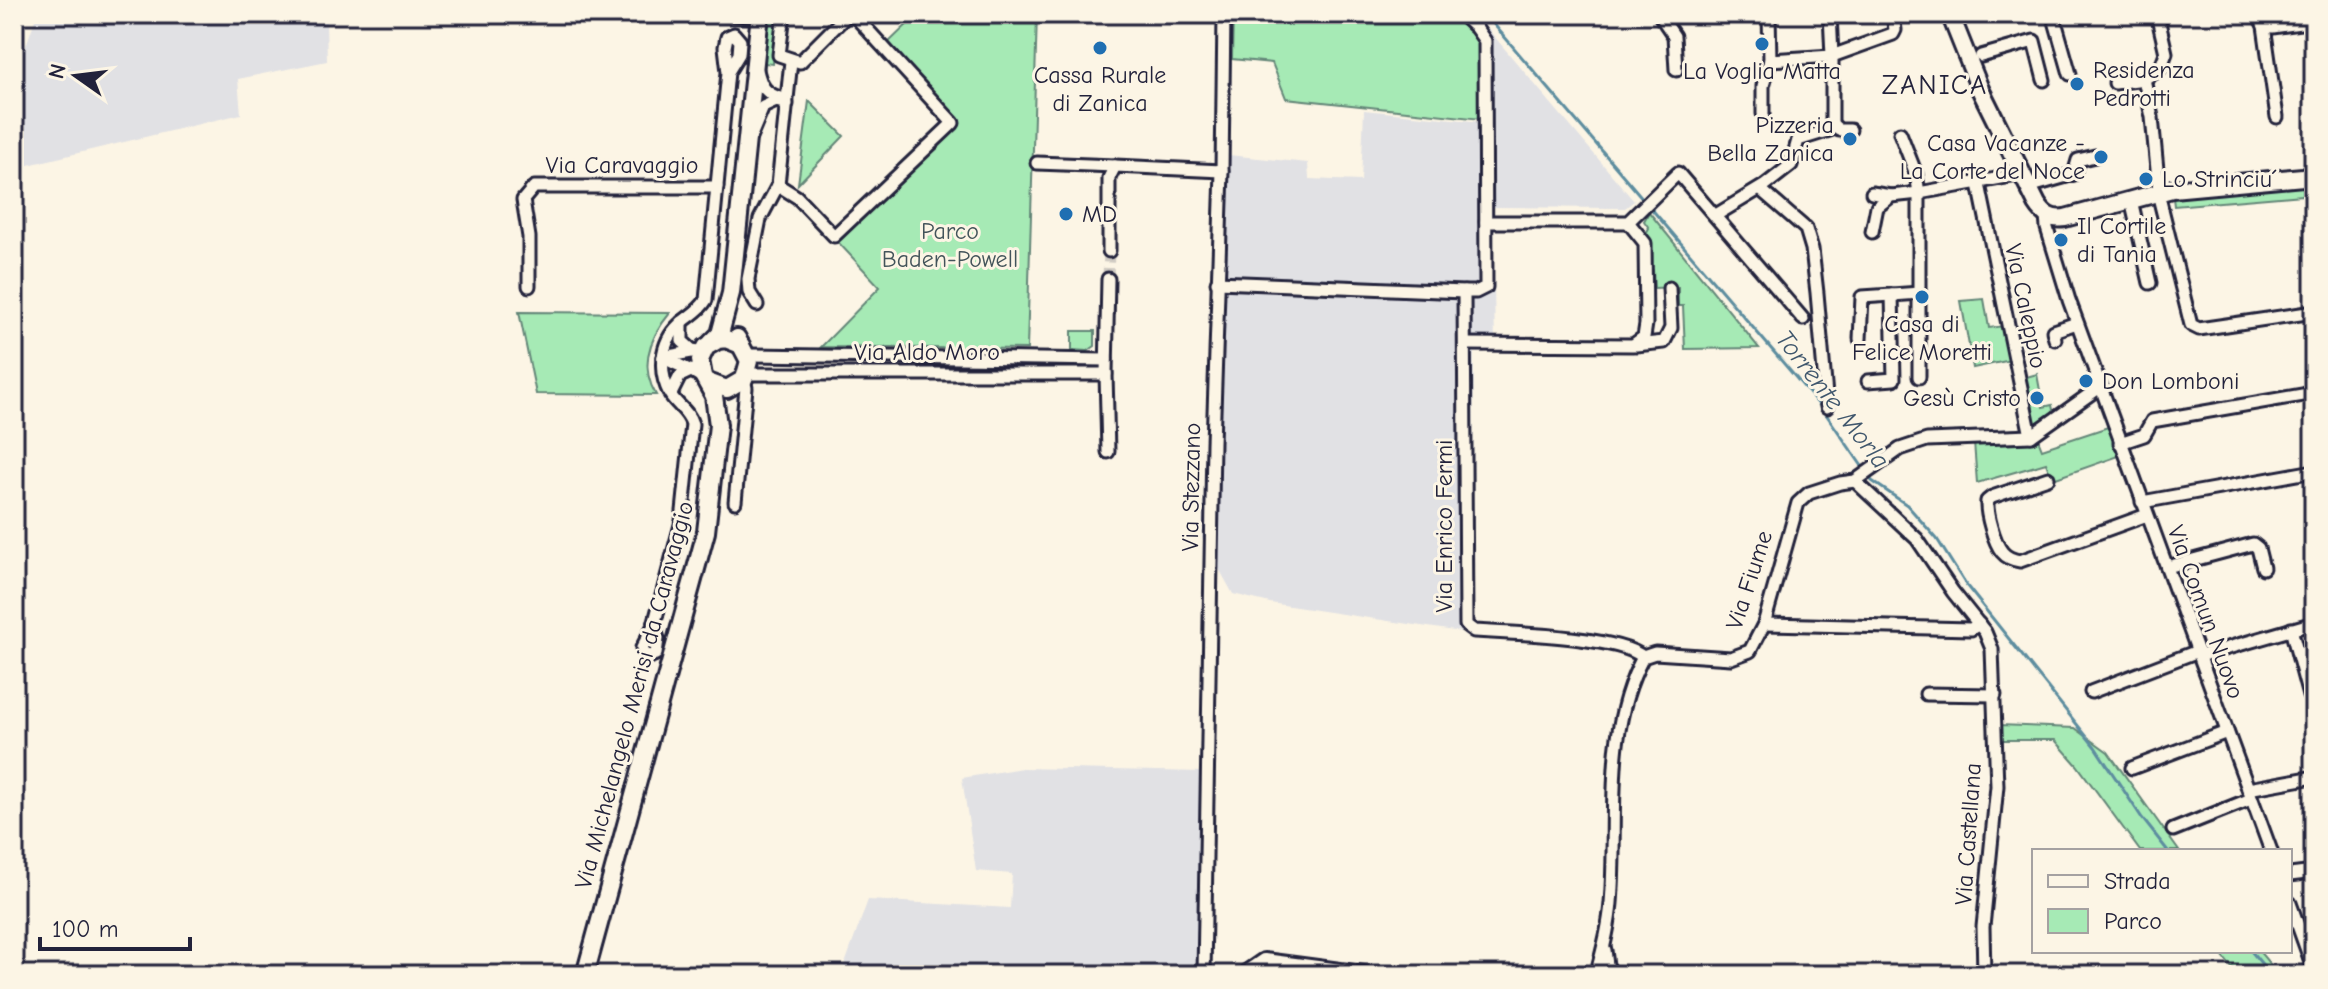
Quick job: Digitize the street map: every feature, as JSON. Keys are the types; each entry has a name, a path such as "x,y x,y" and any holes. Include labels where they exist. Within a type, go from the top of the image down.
{"street":[{"path":"725,14 760,15"},
{"path":"778,185 797,197 834,236 953,123 851,14 800,62 779,55 784,14"},
{"name":"Via Stezzano","path":"1204,975 1224,14"},
{"path":"1217,282 1464,292 1476,292 1486,287 1485,41 1461,14"},
{"path":"1659,14 1674,36 1676,70"},
{"path":"1763,114 1763,86 1770,60 1769,14"},
{"path":"1828,129 1832,56 1830,14"},
{"path":"1770,60 1832,56 1893,34 1893,14"},
{"path":"1950,14 1974,59 2025,181 2046,216 2065,218 2158,192 2314,176"},
{"path":"2053,14 2070,74"},
{"path":"2115,83 2144,79 2160,69 2166,53 2157,14"},
{"path":"2258,14 2264,26 2277,117"},
{"name":"Via Michelangelo Merisi da Caravaggio","path":"718,425 742,380 744,350 733,332 731,293 760,15"},
{"path":"2264,26 2314,21"},
{"path":"1974,59 2034,41 2044,80"},
{"path":"757,305 749,292 748,279 760,219 778,185 791,61"},
{"path":"756,66 760,85 768,95 787,102"},
{"path":"654,625 682,521 692,424 687,410 670,394 663,372 663,357 671,333 700,309 706,300 728,72"},
{"path":"2144,79 2152,117 2160,183 2158,192 2191,325 2199,329 2314,312"},
{"path":"746,145 757,127 763,107 776,101 787,102"},
{"path":"1716,215 1760,189 1791,165 1798,140 1828,129 1850,130"},
{"path":"1900,133 1916,174 1919,193 1919,377"},
{"path":"1872,193 1891,196 2074,174 2078,160 2095,156"},
{"path":"1037,163 1222,171"},
{"path":"1109,251 1109,178 1115,166"},
{"path":"1486,222 1628,222 1678,173 1803,319"},
{"name":"Via Caleppio","path":"1979,184 2031,436"},
{"name":"Via Caravaggio","path":"529,286 529,237 523,200 534,187 717,187"},
{"path":"1760,189 1806,229 1814,264 1827,407"},
{"path":"1872,232 1877,207 1891,196"},
{"path":"2131,200 2150,283"},
{"name":"Via Comun Nuovo","path":"2046,216 2077,323 2270,849"},
{"path":"1628,222 1645,243 1646,324 1644,337 1633,345"},
{"path":"1108,279 1108,452"},
{"path":"1465,344 1633,345 1664,342 1671,328 1669,288"},
{"name":"Via Enrico Fermi","path":"1464,292 1467,628 1607,643 1643,657"},
{"name":"Via Michelangelo Merisi da Caravaggio","path":"585,975 706,532 718,425 714,396 700,368 704,349 720,334 731,293"},
{"path":"1860,339 1862,297 1920,293"},
{"path":"1868,381 1894,379 1892,295"},
{"path":"682,322 682,341 688,348 704,349"},
{"path":"2055,339 2053,331 2077,323"},
{"path":"663,357 704,349 726,339 744,350"},
{"name":"Via Aldo Moro","path":"744,350 1106,360"},
{"path":"663,357 693,370 720,388 742,380"},
{"path":"670,394 680,376 693,370"},
{"name":"Via Aldo Moro","path":"742,380 1106,374"},
{"name":"Via Michelangelo Merisi da Caravaggio","path":"735,502 746,388 742,380"},
{"path":"2031,436 2100,387"},
{"path":"2120,443 2144,435 2152,421 2314,393"},
{"name":"Via Fiume","path":"1643,657 1655,653 1738,658 1750,651 1764,624 1798,503 1809,493 1857,480 1900,449 1927,440 2031,436"},
{"path":"2142,502 2314,471"},
{"path":"2048,478 1987,501 1986,509 2001,551 2010,559 2020,561 2147,515"},
{"name":"Via Castellana","path":"1857,480 1912,533 1979,624 1992,649 1997,786 1983,927 1984,975"},
{"path":"2167,567 2253,544 2258,548 2263,568"},
{"path":"2091,692 2199,654 2314,623"},
{"path":"1764,624 1971,629 1979,624"},
{"path":"2291,629 2309,696"},
{"path":"1596,975 1611,900 1614,759 1625,705 1643,657"},
{"path":"1926,694 1995,695"},
{"path":"2132,768 2227,732"},
{"path":"2173,830 2249,794 2314,777"},
{"path":"2292,875 2314,872"},
{"path":"2292,907 2308,938 2314,970"},
{"path":"1604,946 1607,965 1613,975"},
{"path":"1245,975 1264,962 1363,975"}],"shaded area":[{"path":"37,14 389,14 326,22 327,61 238,79 241,114 24,166 14,80"},
{"path":"1487,28 1634,201 1625,208 1493,207 1495,351 1474,351 1472,624 1461,632 1270,603 1233,594 1202,538 1218,154 1308,163 1309,179 1361,181 1364,110 1482,122"},
{"path":"1022,768 1203,772 1199,948 1205,975 841,975 868,900 1010,908 1012,874 976,871 962,778"}],"green space":[{"path":"763,14 776,14 773,64 765,63 763,79 759,63"},
{"name":"Parco Baden-Powell","path":"918,14 1037,14 1027,349 821,347 880,287 836,240 959,123 887,44"},
{"path":"1233,14 1454,14 1480,42 1481,119 1286,98 1272,63 1232,59"},
{"path":"809,101 844,136 798,184"},
{"path":"2314,176 2314,194 2174,206 2172,189"},
{"path":"1649,212 1759,348 1685,349 1683,306 1678,306 1678,287 1654,288 1653,270 1648,270 1644,237 1649,228 1644,221"},
{"path":"1984,299 1989,328 2004,326 2011,360 1973,368 1961,301"},
{"path":"519,312 670,313 657,332 649,352 648,373 656,395 536,394"},
{"path":"1072,331 1095,331 1095,346 1088,351 1072,350"},
{"path":"2037,374 2043,407 2052,405 2054,415 2033,431 2023,378"},
{"path":"2108,427 2119,456 2056,478 2051,477 2046,463 1977,483 1974,442 2038,439 2042,449"},
{"path":"1999,725 2075,728 2108,752 2178,849 2139,849 2055,740 2000,740"},
{"path":"2220,953 2261,953 2279,975 2238,975"}],"waterway":[{"name":"Torrente Morla","path":"1485,14 1644,200"},
{"name":"Torrente Morla","path":"1649,206 1821,407 1864,469"},
{"name":"Torrente Morla","path":"1868,475 1907,505 1937,539 1966,585 2095,747 2166,849"},
{"name":"Torrente Morla","path":"2253,953 2271,975"}],"tunnel":[{"path":"1108,279 1109,251"}],"place":[{"name":"La Voglia Matta","path":"1762,44"},
{"name":"Cassa Rurale di Zanica","path":"1100,48"},
{"name":"Residenza Pedrotti","path":"2077,84"},
{"name":"Pizzeria Bella Zanica","path":"1850,139"},
{"name":"Casa Vacanze - La Corte del Noce","path":"2101,157"},
{"name":"Lo Strinciu´","path":"2146,179"},
{"name":"MD","path":"1066,214"},
{"name":"Il Cortile di Tania","path":"2061,240"},
{"name":"Casa di Felice Moretti","path":"1922,297"},
{"name":"Don Lomboni","path":"2086,381"},
{"name":"Gesù Cristo","path":"2037,398"}],"district":[{"name":"ZANICA","path":"1935,84"}]}
